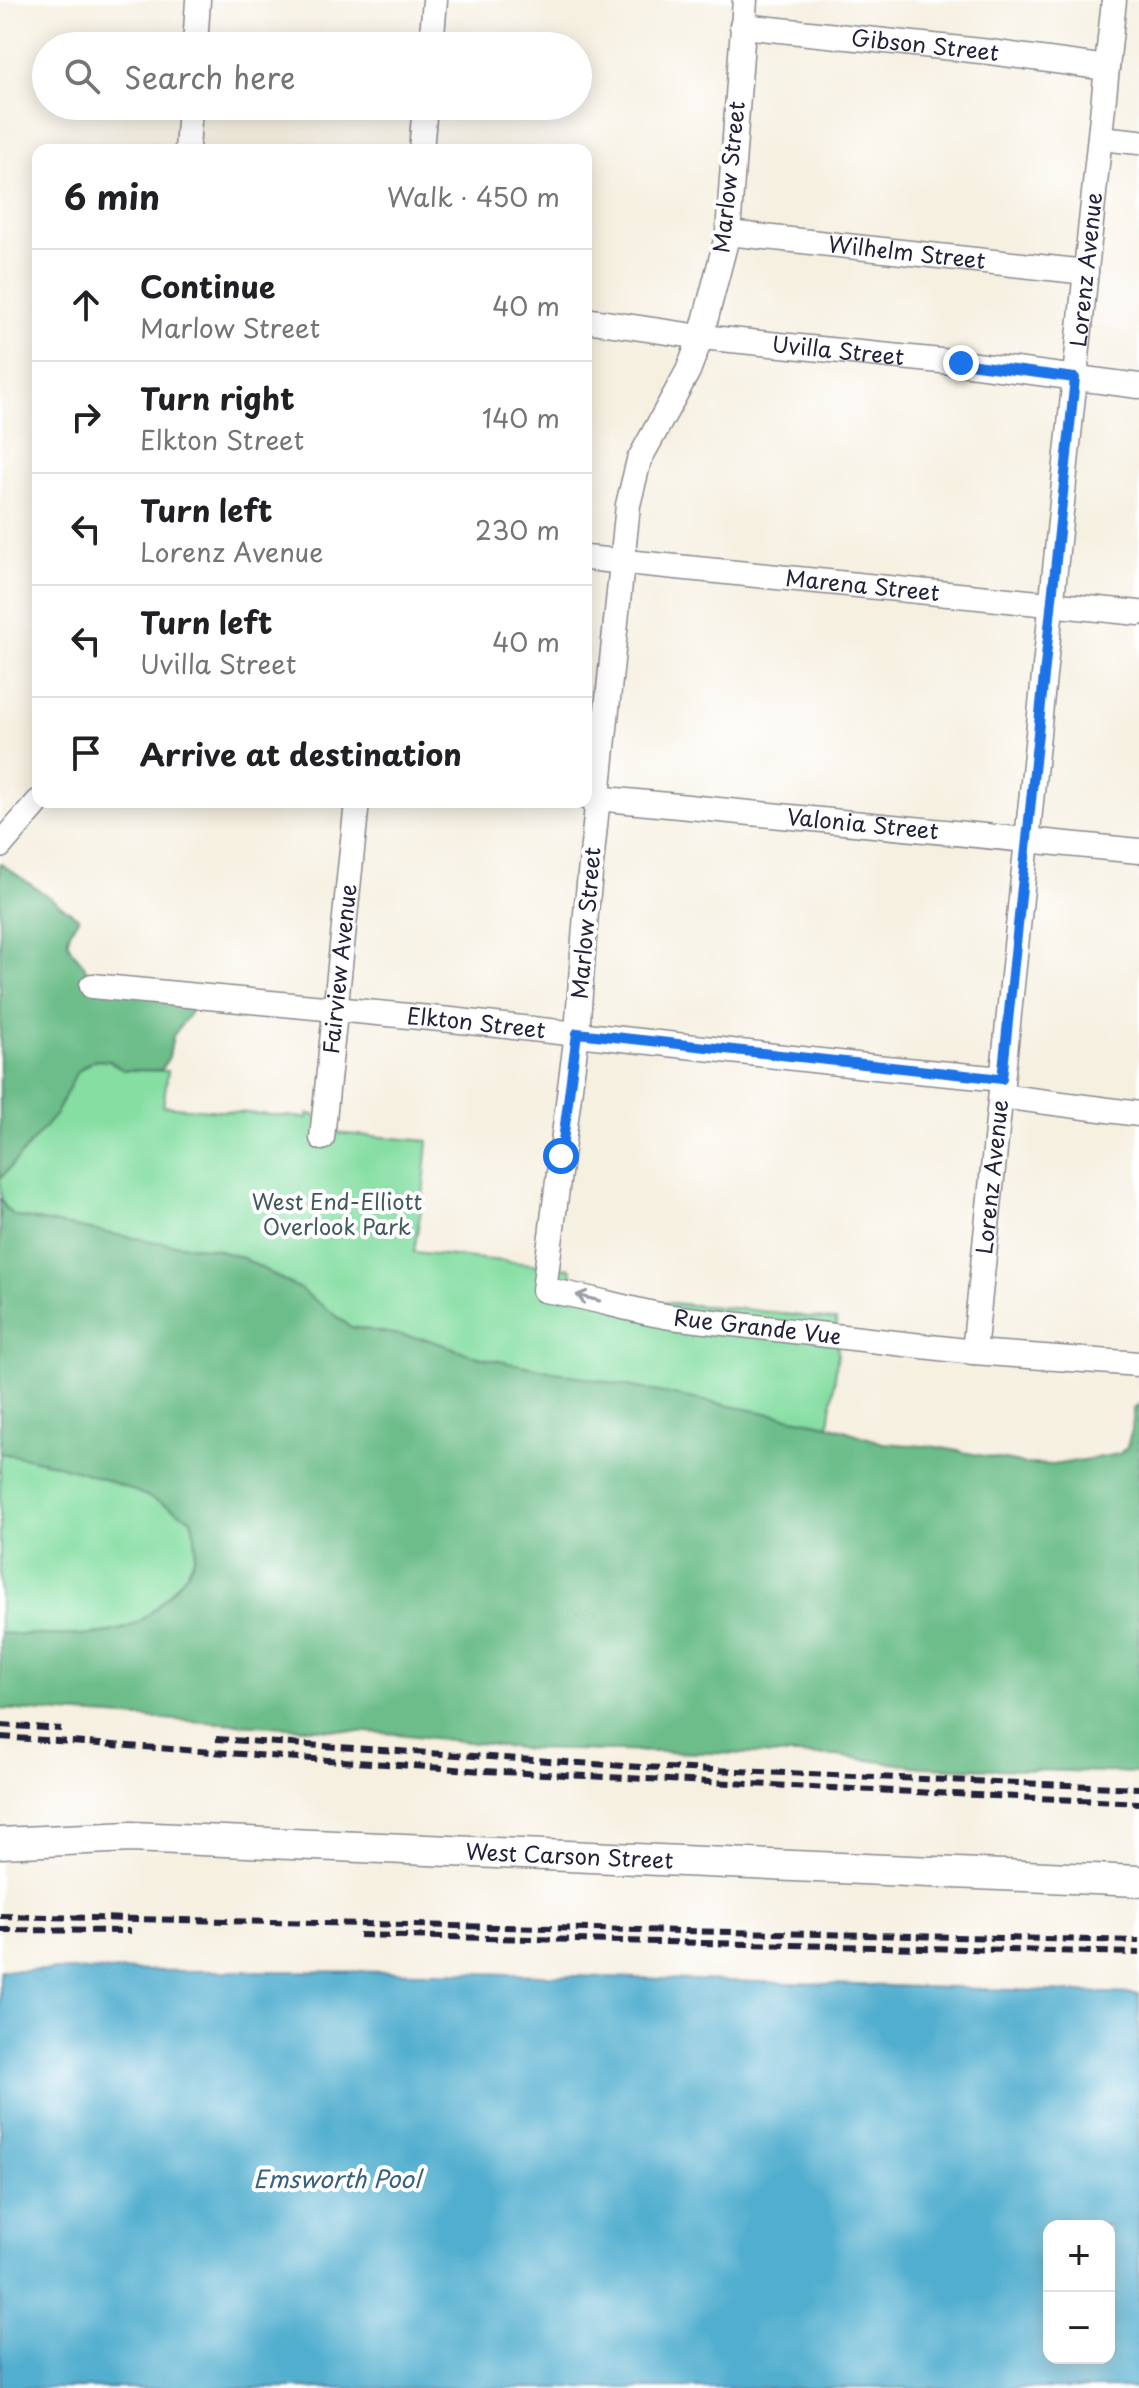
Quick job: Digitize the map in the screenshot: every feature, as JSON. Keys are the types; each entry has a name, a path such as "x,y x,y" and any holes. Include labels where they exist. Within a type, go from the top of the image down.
{"main road":[{"name":"West Carson Street","path":"0,1843 131,1837 1139,1881"}],"street":[{"path":"196,32 198,0"},
{"path":"432,32 435,0"},
{"name":"Marlow Street","path":"592,797 628,505 639,460 688,371 701,337 728,233 745,0"},
{"name":"Lorenz Avenue","path":"974,1352 1114,0"},
{"name":"Gibson Street","path":"742,26 990,52 1107,68"},
{"path":"187,144 189,120"},
{"path":"422,144 424,120"},
{"path":"1100,138 1139,142"},
{"name":"Wilhelm Street","path":"728,233 1086,272"},
{"name":"Uvilla Street","path":"592,321 701,337 961,363 1139,386"},
{"name":"Marena Street","path":"592,558 1139,613"},
{"name":"Valonia Street","path":"592,797 1139,851"},
{"path":"0,846 33,808"},
{"name":"Fairview Avenue","path":"322,1138 356,808"},
{"name":"Marlow Street","path":"544,1290 577,1033 591,808"},
{"name":"Elkton Street","path":"92,986 577,1033 1001,1088 1139,1114"},
{"name":"Rue Grande Vue","path":"544,1290 587,1296 631,1311 671,1317 974,1352 1135,1364"}],"green space":[{"path":"0,863 79,918 71,929 69,945 86,969 88,978 182,1000 190,1008 190,1013 173,1036 169,1057 161,1070 123,1070 110,1061 94,1060 85,1065 76,1073 56,1114 0,1179"},
{"name":"West End-Elliott Overlook Park","path":"94,1060 110,1061 123,1070 168,1071 163,1106 307,1118 308,1114 314,1115 334,1133 428,1141 414,1252 570,1268 575,1282 627,1298 836,1320 838,1353 829,1425 478,1357 430,1340 351,1327 300,1289 243,1258 213,1249 155,1242 15,1216 4,1205 0,1179 56,1114 76,1073"},
{"path":"0,1198 6,1209 15,1216 155,1242 213,1249 243,1258 300,1289 351,1327 430,1340 478,1357 829,1425 883,1443 937,1447 1025,1464 1053,1465 1119,1454 1127,1447 1134,1408 1139,1404 1139,1773 922,1767 837,1756 528,1749 398,1734 0,1709 0,1633 89,1634 135,1624 157,1607 183,1578 196,1548 191,1519 147,1496 98,1477 0,1453"},
{"path":"0,1453 98,1477 147,1496 191,1519 196,1547 188,1570 152,1612 122,1629 69,1635 0,1633"}],"water":[{"name":"Emsworth Pool","path":"0,1970 448,1972 1139,1994 1139,2388 0,2388"}],"railway":[{"path":"0,1725 61,1729"},
{"path":"0,1737 484,1771 1139,1803"},
{"path":"216,1739 640,1767 1139,1788"},
{"path":"0,1916 1139,1941"},
{"path":"0,1930 131,1931"},
{"path":"359,1935 1139,1953"}],"route":[{"path":"561,1156 577,1033 1002,1079 1075,378 961,363"}]}
